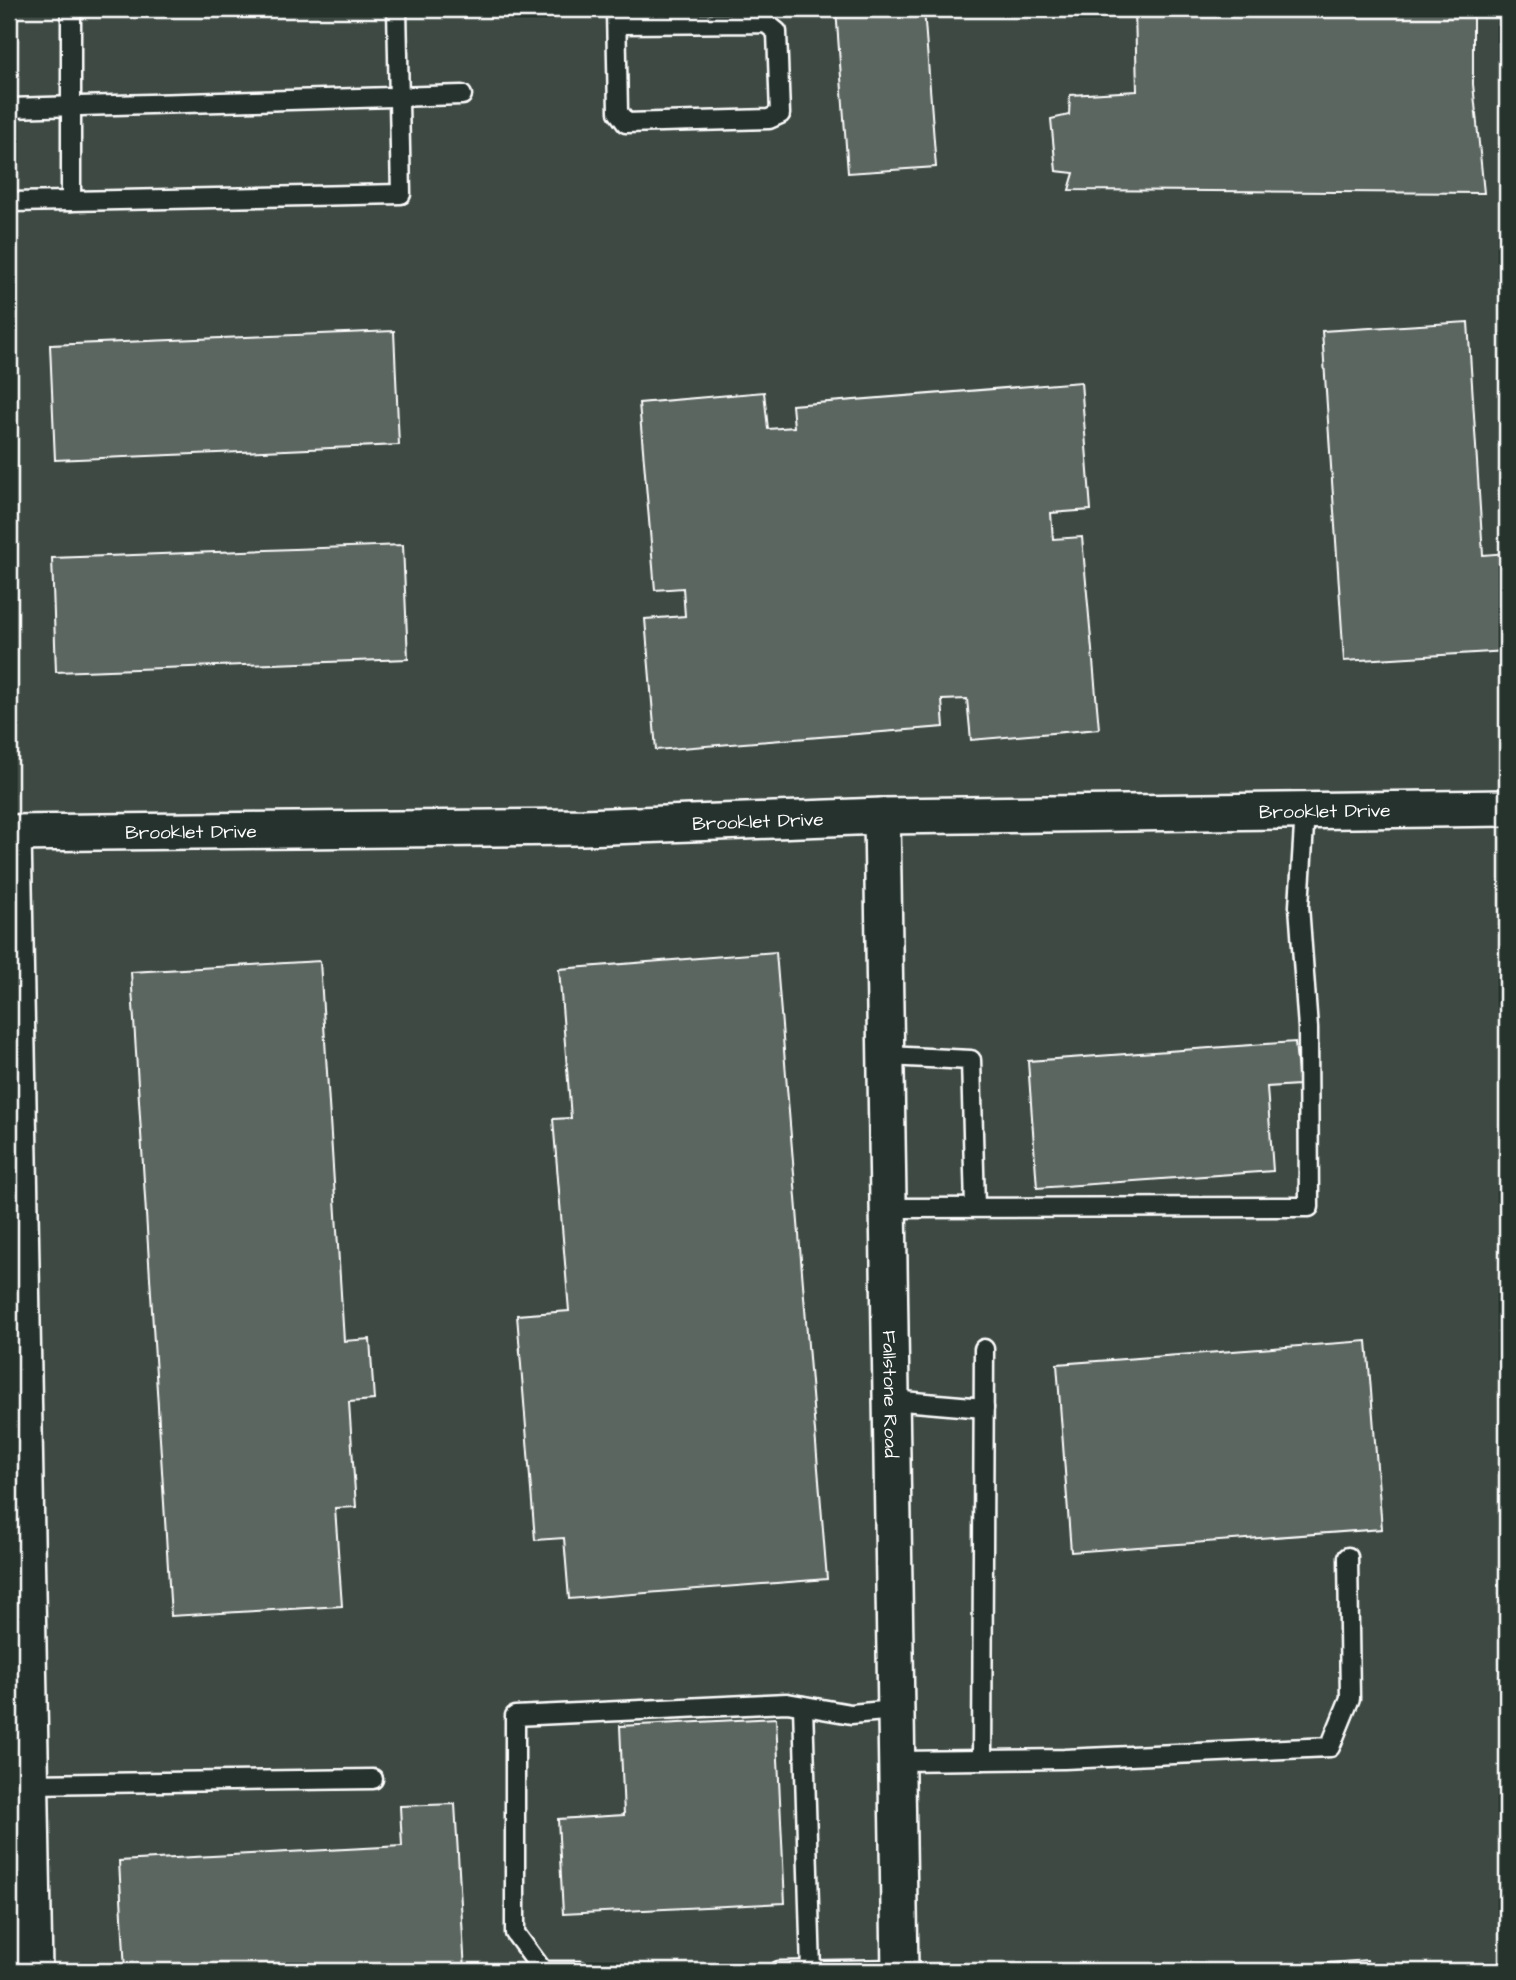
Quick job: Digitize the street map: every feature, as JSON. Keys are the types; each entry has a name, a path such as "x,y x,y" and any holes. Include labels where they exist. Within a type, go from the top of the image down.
{"street":[{"name":"Brooklet Drive","path":"11,833 583,827 882,816 1507,808"},
{"name":"Fallstone Road","path":"882,816 900,1970"},
{"path":"11,833 34,1971"}],"lane":[{"path":"71,9 71,201"},
{"path":"9,202 401,194 397,9"},
{"path":"617,17 766,23 777,32 780,114 769,119 626,123 618,112 617,17"},
{"path":"9,108 462,95"},
{"path":"888,1208 1309,1207 1308,1028 1299,906 1305,810"},
{"path":"886,1056 971,1060 975,1207"},
{"path":"982,1760 984,1349"},
{"path":"891,1401 984,1408"},
{"path":"897,1761 1330,1747 1350,1698 1348,1557"},
{"path":"580,1971 543,1971 515,1933 515,1716 787,1703 851,1714 895,1710"},
{"path":"803,1706 811,1971"},
{"path":"32,1784 373,1779"},
{"path":"779,1971 900,1970"}],"shaded area":[{"path":"9,9 1507,9 1507,1971 9,1971"}],"building":[{"path":"836,9 924,9 936,167 848,173"},
{"path":"1135,9 1473,9 1473,84 1484,193 1069,190 1074,173 1056,171 1051,119 1069,115 1070,95 1137,91"},
{"path":"1468,322 1483,555 1507,553 1507,651 1344,661 1322,331"},
{"path":"394,331 399,445 55,460 50,345"},
{"path":"1081,382 1091,510 1051,513 1053,539 1082,537 1099,729 971,740 967,699 942,700 944,727 656,750 645,619 685,616 683,588 655,590 639,403 764,392 768,429 794,427 792,405"},
{"path":"403,545 408,659 56,672 52,558"},
{"path":"776,952 827,1579 569,1599 564,1538 535,1540 517,1315 569,1311 553,1119 571,1118 559,969"},
{"path":"320,961 344,1341 370,1339 374,1400 349,1402 356,1507 335,1508 342,1606 171,1616 131,972"},
{"path":"1295,1042 1299,1085 1267,1087 1273,1171 1037,1188 1028,1061"},
{"path":"1367,1341 1382,1529 1071,1552 1057,1364"},
{"path":"776,1718 785,1903 563,1914 558,1819 624,1815 620,1726"},
{"path":"455,1804 465,1971 125,1971 119,1861 402,1846 400,1806"},
{"path":"1367,1960 1368,1971 1221,1971"}]}
